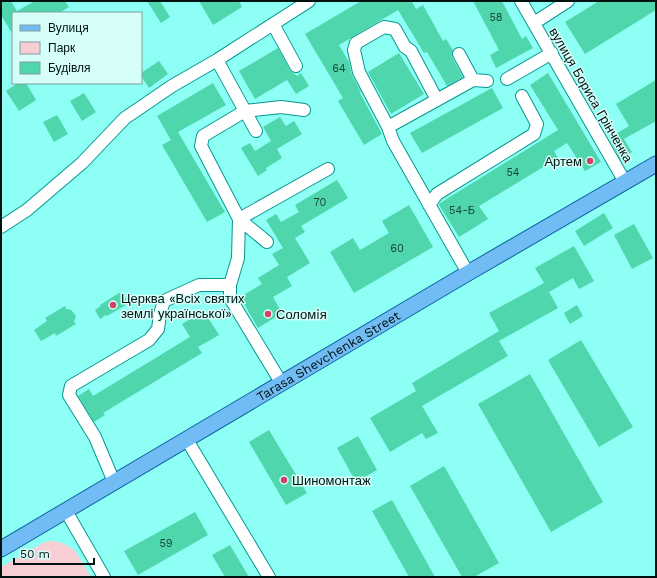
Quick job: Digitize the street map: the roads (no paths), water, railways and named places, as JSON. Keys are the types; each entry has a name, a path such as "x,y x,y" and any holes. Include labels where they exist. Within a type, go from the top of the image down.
{"main road":[{"name":"Tarasa Shevchenka Street","path":"1,549 468,273 656,164"}],"street":[{"path":"1,227 26,210 82,163 124,118 172,86 217,60 308,1"},
{"name":"вулиця Бориса Грінченка","path":"521,1 625,182"},
{"name":"вулиця Бориса Грінченка","path":"534,22 568,1"},
{"path":"273,24 296,66"},
{"path":"437,100 411,51 405,47 395,29 384,27 356,43 354,50 359,72 388,128 393,141 468,273"},
{"path":"506,79 552,53"},
{"path":"459,54 473,80"},
{"path":"217,60 256,131"},
{"path":"388,128 473,80 487,81"},
{"path":"429,205 437,194 534,134 537,124 522,96"},
{"path":"267,242 239,219 201,146 203,136 245,111 281,107 304,110"},
{"path":"239,219 328,169"},
{"path":"239,219 238,258 230,285 230,298 282,384"},
{"path":"114,482 95,437 69,395 71,386 149,340 158,329 164,301 199,285 230,285"},
{"path":"187,440 269,577"},
{"path":"66,511 104,577"}],"place":[{"name":"Артем","path":"590,161"},
{"name":"Церква «Всіх святих землі української»","path":"113,305"},
{"name":"Соломiя","path":"268,314"},
{"name":"Шиномонтаж","path":"284,480"}]}
